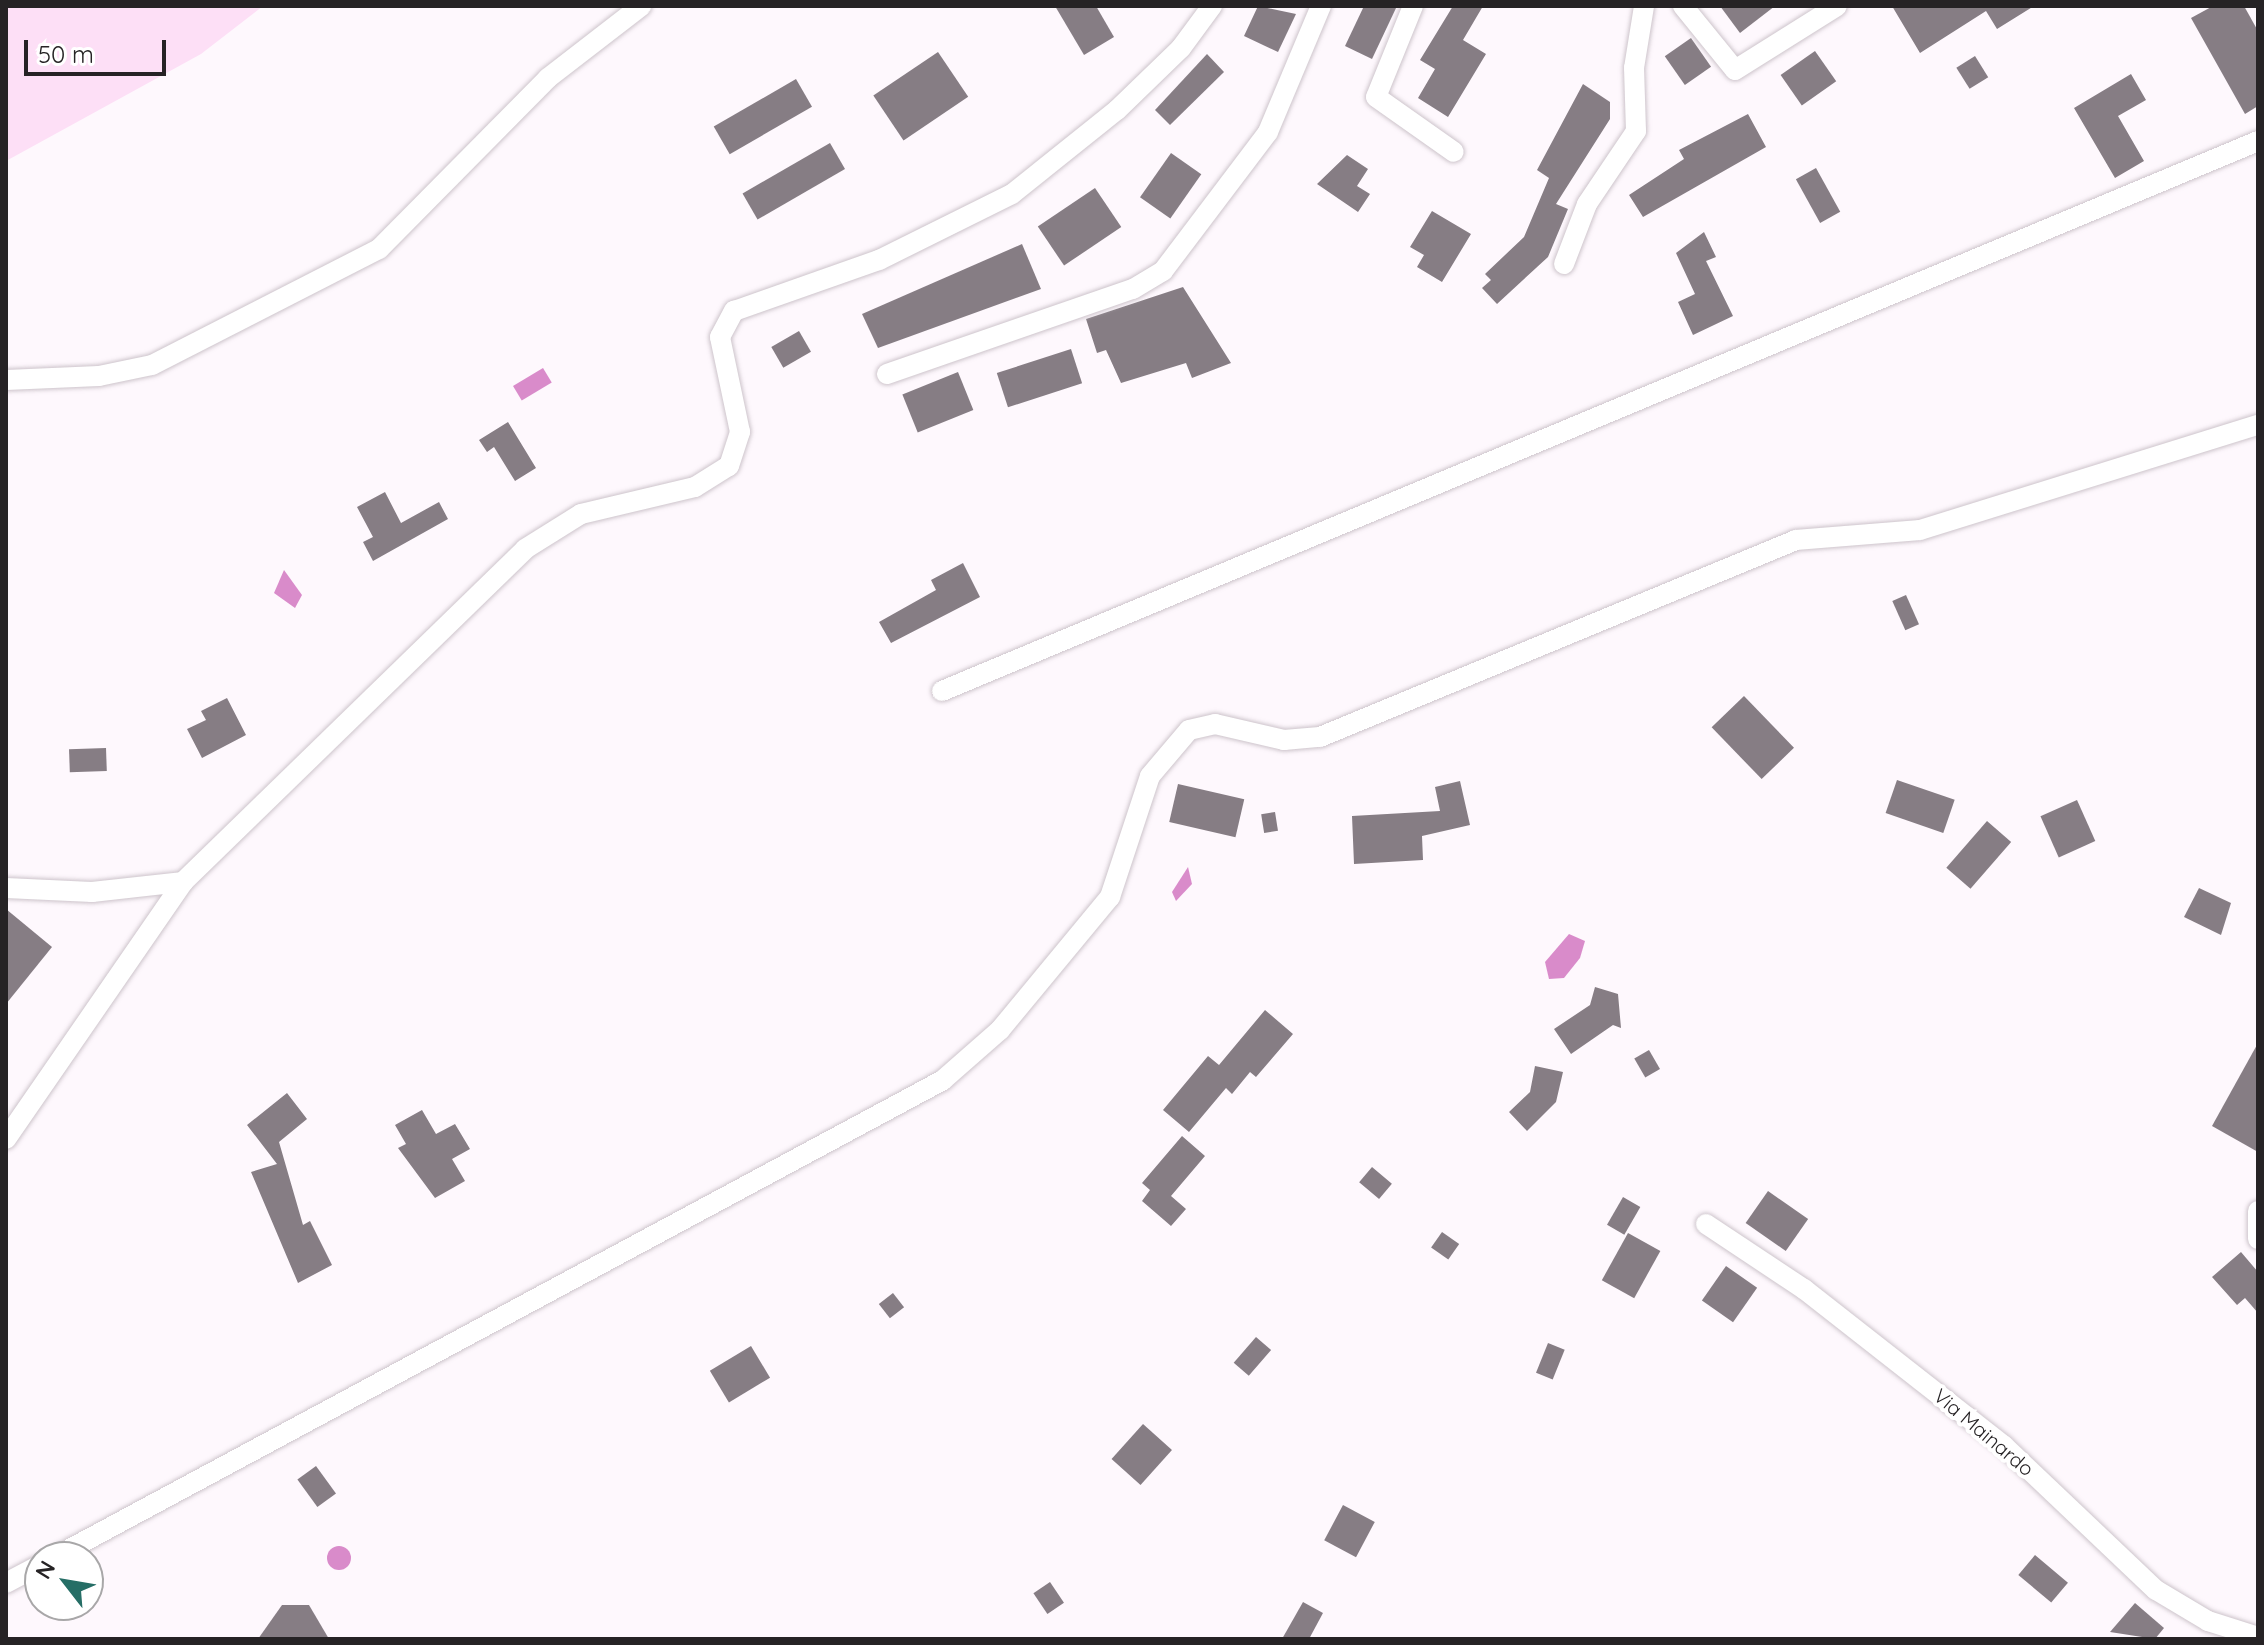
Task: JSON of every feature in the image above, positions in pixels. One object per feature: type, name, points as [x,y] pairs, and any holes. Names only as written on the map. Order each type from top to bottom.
[{"type":"street","points":[[6,380],[99,376],[152,365],[379,249],[548,78],[641,6]]},
{"type":"street","points":[[6,1139],[183,882],[533,542],[581,514],[695,487],[729,466],[740,432],[720,337],[734,311],[879,260],[1012,194],[1117,110],[1181,48],[1212,6]]},
{"type":"street","points":[[887,374],[1133,289],[1163,271],[1268,132],[1321,6]]},
{"type":"street","points":[[1413,6],[1376,97],[1454,152]]},
{"type":"street","points":[[1564,264],[1587,204],[1636,131],[1634,68],[1644,6]]},
{"type":"street","points":[[1683,6],[1735,70],[1837,6]]},
{"type":"street","points":[[942,691],[2258,141]]},
{"type":"street","points":[[85,1541],[943,1080],[1000,1030],[1105,904],[1125,866],[1150,776],[1189,730],[1215,724],[1288,740],[1320,737],[1796,540],[1920,530],[2258,425]]},
{"type":"street","points":[[6,888],[103,891],[183,882]]},
{"type":"street","points":[[2258,1211],[2258,1239]]},
{"type":"street","name":"Via Mainardo","points":[[1706,1224],[1804,1289],[2004,1446],[2156,1590],[2208,1621],[2258,1637]]},
{"type":"street","points":[[6,1583],[24,1573]]},
{"type":"shaded area","points":[[6,6],[263,6],[201,54],[6,161]]},
{"type":"shaded area","points":[[543,368],[552,383],[522,401],[513,386]]},
{"type":"shaded area","points":[[284,570],[302,595],[295,608],[274,593]]},
{"type":"shaded area","points":[[1188,867],[1192,884],[1176,901],[1172,892]]},
{"type":"shaded area","points":[[1569,934],[1585,941],[1580,958],[1564,978],[1549,979],[1545,962]]},
{"type":"shaded area","points":[[339,1546],[348,1549],[351,1558],[348,1567],[339,1570],[330,1567],[327,1558],[330,1549]]},
{"type":"building","points":[[1055,6],[1096,6],[1114,37],[1084,55]]},
{"type":"building","points":[[1258,6],[1296,14],[1278,52],[1244,36]]},
{"type":"building","points":[[1364,6],[1397,6],[1372,59],[1345,46]]},
{"type":"building","points":[[1453,6],[1483,6],[1463,40],[1486,54],[1448,117],[1418,98],[1435,69],[1420,60]]},
{"type":"building","points":[[1720,6],[1775,6],[1740,33]]},
{"type":"building","points":[[1892,6],[2034,6],[1997,29],[1986,11],[1920,53]]},
{"type":"building","points":[[2213,6],[2244,6],[2258,31],[2258,106],[2245,114],[2191,18]]},
{"type":"building","points":[[1691,38],[1711,67],[1685,85],[1665,56]]},
{"type":"building","points":[[1815,51],[1836,81],[1802,105],[1781,75]]},
{"type":"building","points":[[938,52],[968,97],[904,140],[873,96]]},
{"type":"building","points":[[1207,54],[1224,72],[1170,125],[1155,110]]},
{"type":"building","points":[[1975,56],[1988,77],[1970,89],[1956,68]]},
{"type":"building","points":[[2131,74],[2146,100],[2118,116],[2144,161],[2115,178],[2074,108]]},
{"type":"building","points":[[796,79],[812,107],[730,154],[714,126]]},
{"type":"building","points":[[1583,84],[1610,102],[1610,119],[1556,204],[1568,209],[1548,257],[1497,304],[1482,288],[1491,280],[1485,274],[1524,237],[1549,178],[1537,170]]},
{"type":"building","points":[[1748,114],[1766,147],[1643,217],[1629,195],[1684,159],[1679,150]]},
{"type":"building","points":[[830,143],[845,169],[758,219],[743,194]]},
{"type":"building","points":[[1171,153],[1201,174],[1170,218],[1140,197]]},
{"type":"building","points":[[1347,155],[1368,169],[1357,186],[1370,194],[1358,212],[1317,184]]},
{"type":"building","points":[[1816,168],[1840,212],[1820,223],[1796,179]]},
{"type":"building","points":[[1095,188],[1121,227],[1064,266],[1038,227]]},
{"type":"building","points":[[1432,211],[1471,234],[1442,282],[1417,267],[1424,255],[1410,247]]},
{"type":"building","points":[[1704,232],[1716,257],[1706,261],[1733,316],[1693,335],[1678,302],[1695,294],[1676,253]]},
{"type":"building","points":[[1022,244],[1041,289],[878,348],[862,314]]},
{"type":"building","points":[[1183,287],[1231,363],[1192,378],[1186,363],[1121,383],[1106,350],[1097,353],[1086,319]]},
{"type":"building","points":[[799,331],[811,352],[783,368],[771,347]]},
{"type":"building","points":[[1071,349],[1082,383],[1008,407],[997,373]]},
{"type":"building","points":[[958,372],[973,410],[918,432],[902,394]]},
{"type":"building","points":[[508,422],[536,468],[515,481],[494,447],[487,452],[479,440]]},
{"type":"building","points":[[385,492],[401,523],[439,502],[448,519],[373,561],[363,542],[373,537],[357,507]]},
{"type":"building","points":[[963,563],[980,597],[891,643],[879,622],[936,590],[931,580]]},
{"type":"building","points":[[1906,595],[1919,624],[1905,630],[1892,601]]},
{"type":"building","points":[[1744,696],[1794,748],[1762,779],[1712,727]]},
{"type":"building","points":[[227,698],[246,735],[202,758],[187,729],[206,720],[201,711]]},
{"type":"building","points":[[106,748],[107,771],[70,772],[69,749]]},
{"type":"building","points":[[1897,780],[1955,800],[1943,833],[1886,813]]},
{"type":"building","points":[[1460,781],[1470,825],[1422,836],[1423,860],[1354,864],[1352,816],[1440,811],[1435,787]]},
{"type":"building","points":[[1178,784],[1244,799],[1235,837],[1169,822]]},
{"type":"building","points":[[2077,800],[2095,841],[2059,857],[2040,816]]},
{"type":"building","points":[[1275,812],[1278,831],[1264,833],[1261,814]]},
{"type":"building","points":[[1987,821],[2011,842],[1970,889],[1946,868]]},
{"type":"building","points":[[2199,888],[2231,903],[2221,935],[2184,917]]},
{"type":"building","points":[[6,909],[52,947],[6,1004]]},
{"type":"building","points":[[1595,987],[1618,994],[1621,1028],[1613,1025],[1571,1054],[1554,1029],[1590,1005]]},
{"type":"building","points":[[1265,1010],[1293,1034],[1256,1077],[1250,1072],[1232,1094],[1226,1088],[1189,1132],[1163,1110],[1208,1056],[1219,1065]]},
{"type":"building","points":[[2258,1043],[2258,1152],[2212,1126]]},
{"type":"building","points":[[1649,1050],[1660,1069],[1645,1078],[1634,1058]]},
{"type":"building","points":[[1535,1066],[1563,1072],[1556,1102],[1527,1131],[1509,1112],[1530,1092]]},
{"type":"building","points":[[287,1093],[307,1119],[279,1142],[303,1225],[310,1221],[332,1265],[298,1283],[251,1172],[277,1164],[247,1125]]},
{"type":"building","points":[[422,1110],[436,1134],[455,1124],[470,1149],[452,1159],[465,1181],[435,1198],[398,1148],[406,1144],[395,1125]]},
{"type":"building","points":[[1182,1136],[1205,1156],[1171,1196],[1186,1209],[1171,1226],[1142,1201],[1150,1190],[1142,1183]]},
{"type":"building","points":[[1372,1167],[1392,1184],[1379,1199],[1359,1182]]},
{"type":"building","points":[[1768,1191],[1808,1219],[1786,1251],[1746,1223]]},
{"type":"building","points":[[1623,1197],[1640,1207],[1624,1235],[1607,1225]]},
{"type":"building","points":[[1442,1232],[1459,1244],[1448,1260],[1431,1248]]},
{"type":"building","points":[[1628,1233],[1660,1251],[1634,1298],[1602,1280]]},
{"type":"building","points":[[2241,1252],[2258,1272],[2258,1313],[2245,1298],[2237,1305],[2212,1277]]},
{"type":"building","points":[[1726,1266],[1757,1288],[1733,1322],[1702,1300]]},
{"type":"building","points":[[893,1293],[904,1307],[890,1318],[879,1304]]},
{"type":"building","points":[[1256,1337],[1271,1350],[1249,1376],[1234,1363]]},
{"type":"building","points":[[1548,1343],[1565,1350],[1553,1379],[1536,1373]]},
{"type":"building","points":[[751,1346],[770,1378],[729,1402],[710,1371]]},
{"type":"building","points":[[1143,1424],[1172,1450],[1141,1485],[1112,1459]]},
{"type":"building","points":[[316,1466],[336,1494],[317,1507],[297,1480]]},
{"type":"building","points":[[1343,1505],[1375,1522],[1356,1557],[1324,1540]]},
{"type":"building","points":[[2035,1555],[2068,1583],[2051,1603],[2018,1575]]},
{"type":"building","points":[[1050,1582],[1064,1603],[1047,1614],[1033,1593]]},
{"type":"building","points":[[1303,1602],[1323,1613],[1309,1639],[1282,1639]]},
{"type":"building","points":[[2135,1603],[2164,1628],[2155,1639],[2110,1632]]},
{"type":"building","points":[[282,1605],[309,1605],[329,1639],[258,1639]]}]
